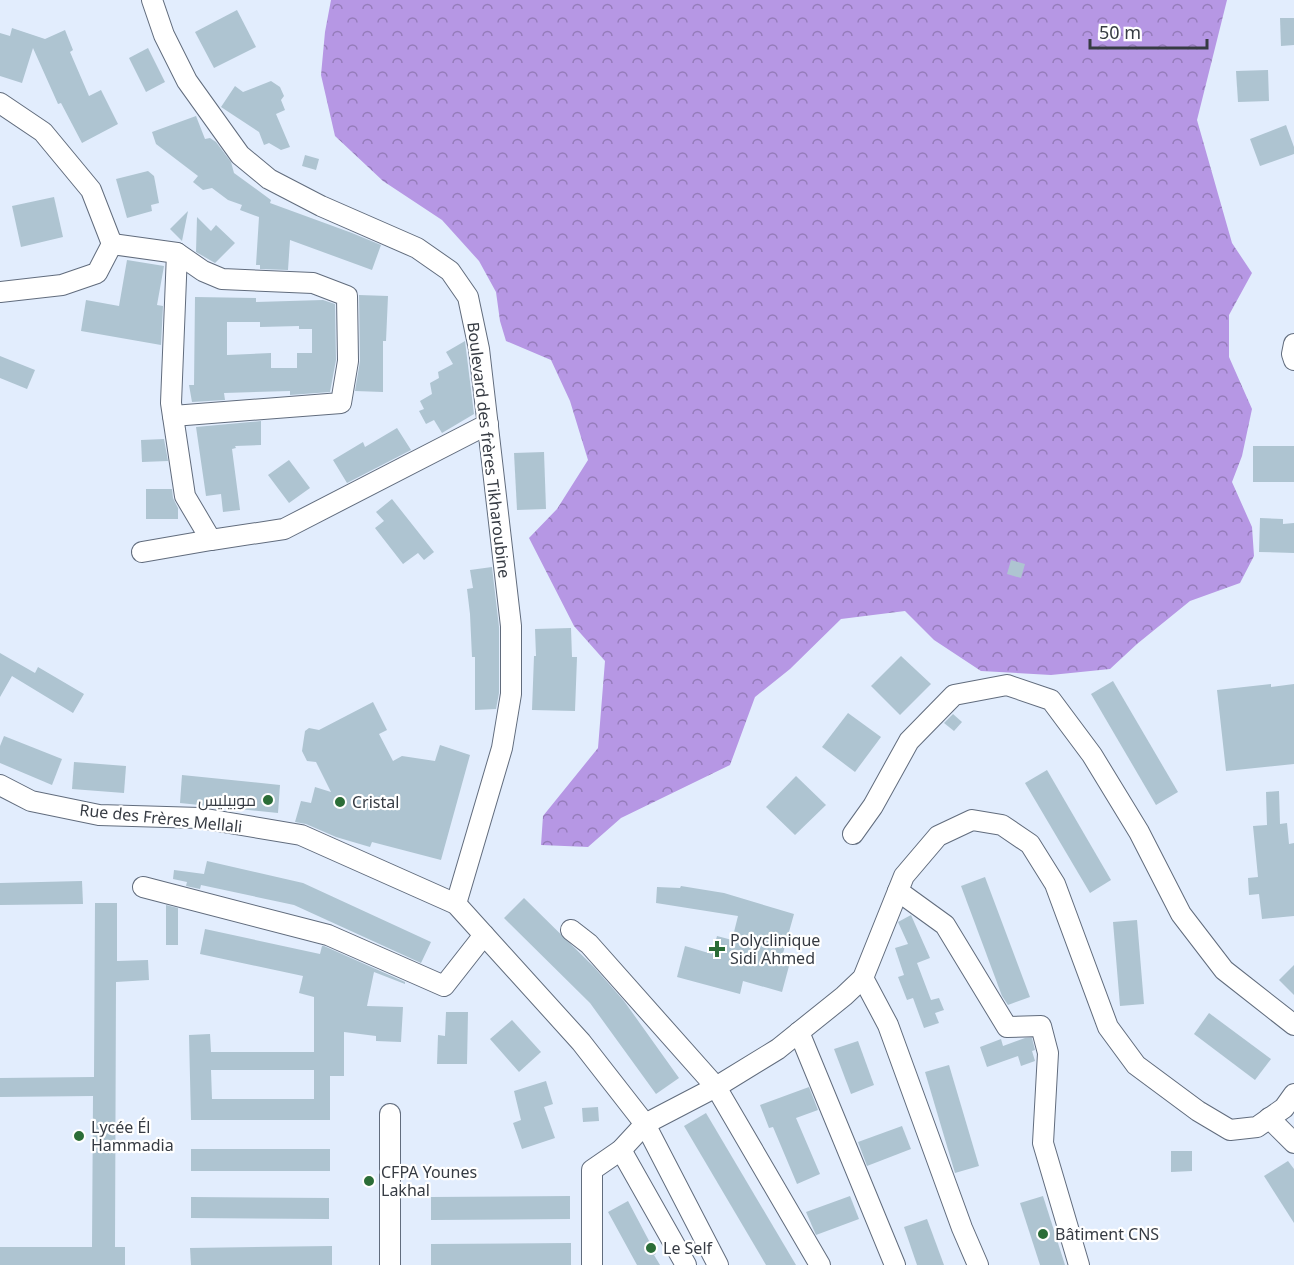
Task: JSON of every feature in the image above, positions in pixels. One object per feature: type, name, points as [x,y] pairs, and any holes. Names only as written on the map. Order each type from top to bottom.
[{"type":"street","name":"Boulevard des frères Tikharoubine","points":[[152,0],[164,35],[187,81],[240,155],[269,179],[321,206],[417,248],[450,271],[468,297],[479,349],[511,626],[511,694],[502,748],[456,904]]},
{"type":"street","points":[[0,103],[43,132],[91,190],[112,244],[98,273],[62,285],[0,292]]},
{"type":"street","points":[[112,244],[177,253],[203,271],[222,279],[313,283],[347,296],[348,361],[341,403],[173,416]]},
{"type":"street","points":[[177,253],[171,403],[185,496],[211,540]]},
{"type":"street","points":[[1294,344],[1292,354],[1294,360]]},
{"type":"street","points":[[142,552],[284,529],[488,424]]},
{"type":"street","points":[[853,834],[873,806],[909,741],[954,694],[1007,686],[1051,700],[1098,764],[1139,832],[1181,914],[1224,970],[1294,1025]]},
{"type":"street","name":"Rue des Frères Mellali","points":[[0,785],[31,801],[99,815],[200,819],[301,835],[456,904]]},
{"type":"street","points":[[592,1265],[592,1170],[621,1150],[645,1124],[716,1087],[778,1049],[844,996],[862,978],[904,876],[938,836],[972,820],[1002,825],[1030,844],[1054,885],[1108,1027],[1136,1065],[1198,1112],[1230,1130],[1257,1128],[1284,1108],[1294,1094]]},
{"type":"street","points":[[144,887],[328,935],[444,986],[484,935]]},
{"type":"street","points":[[898,891],[945,925],[1007,1027],[1041,1026],[1048,1053],[1043,1143],[1079,1265]]},
{"type":"street","points":[[456,904],[581,1042],[645,1124],[718,1265]]},
{"type":"street","points":[[571,930],[604,960],[716,1087],[820,1265]]},
{"type":"street","points":[[862,978],[888,1025],[954,1207],[978,1265]]},
{"type":"street","points":[[799,1032],[895,1265]]},
{"type":"street","points":[[390,1114],[390,1265]]},
{"type":"street","points":[[1269,1118],[1294,1143]]},
{"type":"street","points":[[621,1150],[686,1265]]},
{"type":"green space","points":[[331,0],[1227,0],[1197,120],[1232,243],[1252,273],[1229,315],[1229,357],[1252,409],[1242,456],[1232,482],[1252,527],[1254,556],[1240,583],[1190,601],[1110,669],[1051,675],[981,671],[934,640],[905,611],[841,619],[790,669],[755,697],[730,765],[621,818],[588,847],[541,845],[543,816],[598,748],[605,661],[574,626],[529,538],[557,509],[588,460],[570,401],[551,360],[506,341],[500,321],[496,292],[479,261],[442,220],[383,181],[335,136],[321,75]]},
{"type":"building","points":[[237,10],[256,47],[214,68],[195,32]]},
{"type":"building","points":[[1280,18],[1294,18],[1294,45],[1281,46]]},
{"type":"building","points":[[12,28],[45,39],[65,30],[73,50],[70,52],[89,96],[101,90],[118,124],[82,143],[61,103],[58,104],[33,48],[22,83],[0,76],[0,33],[10,36]]},
{"type":"building","points":[[148,48],[165,82],[146,92],[129,58]]},
{"type":"building","points":[[1268,70],[1269,101],[1238,102],[1236,71]]},
{"type":"building","points":[[271,81],[280,87],[284,96],[281,100],[285,110],[276,114],[290,147],[281,150],[269,143],[264,145],[259,132],[221,107],[235,86],[243,92]]},
{"type":"building","points":[[196,116],[205,139],[210,138],[216,142],[231,162],[234,173],[271,200],[270,203],[381,245],[372,270],[290,240],[288,270],[260,269],[260,265],[256,265],[259,217],[240,210],[242,205],[228,200],[212,188],[203,190],[193,182],[198,176],[156,144],[152,132]]},
{"type":"building","points":[[1286,125],[1294,147],[1294,154],[1260,166],[1250,139]]},
{"type":"building","points":[[305,155],[319,159],[316,170],[302,166]]},
{"type":"building","points":[[148,171],[154,176],[159,203],[151,205],[152,211],[127,218],[116,179]]},
{"type":"building","points":[[54,197],[63,237],[21,247],[12,206]]},
{"type":"building","points":[[188,211],[182,241],[170,229]]},
{"type":"building","points":[[197,217],[211,231],[216,225],[235,243],[215,263],[196,252]]},
{"type":"building","points":[[127,260],[164,266],[157,305],[163,306],[161,345],[81,331],[86,300],[119,306]]},
{"type":"building","points":[[359,295],[388,296],[386,341],[383,341],[383,392],[355,391],[360,361]]},
{"type":"building","points":[[195,297],[256,298],[256,302],[323,300],[335,304],[336,360],[330,392],[290,395],[290,391],[224,393],[225,400],[192,402],[189,385],[194,385]],"holes":[[[227,322],[260,322],[260,327],[299,326],[299,329],[312,329],[312,353],[297,353],[297,368],[271,368],[271,353],[227,355]]]},
{"type":"building","points":[[465,341],[474,414],[442,433],[434,420],[426,424],[419,411],[424,409],[420,401],[432,394],[430,383],[439,378],[438,372],[453,364],[446,352]]},
{"type":"building","points":[[0,356],[35,370],[27,389],[0,378]]},
{"type":"building","points":[[261,421],[261,445],[235,446],[236,448],[232,449],[240,510],[223,512],[221,494],[206,496],[196,427]]},
{"type":"building","points":[[397,428],[411,450],[347,483],[333,460],[363,442],[365,447]]},
{"type":"building","points":[[164,439],[168,461],[142,462],[141,440]]},
{"type":"building","points":[[1253,446],[1294,446],[1294,482],[1253,482]]},
{"type":"building","points":[[544,452],[546,509],[517,510],[514,453]]},
{"type":"building","points":[[289,460],[310,488],[289,503],[268,475]]},
{"type":"building","points":[[146,489],[172,489],[178,508],[178,519],[146,519]]},
{"type":"building","points":[[392,499],[434,552],[424,560],[418,553],[403,564],[375,528],[384,521],[376,512]]},
{"type":"building","points":[[1260,518],[1283,519],[1283,524],[1294,523],[1294,553],[1259,552]]},
{"type":"building","points":[[1011,560],[1025,564],[1021,578],[1007,574]]},
{"type":"building","points":[[492,567],[499,627],[499,693],[496,709],[475,710],[475,657],[472,657],[467,589],[473,588],[470,570]]},
{"type":"building","points":[[571,628],[572,657],[577,657],[575,711],[532,710],[534,656],[536,656],[535,629]]},
{"type":"building","points":[[0,653],[35,673],[38,667],[84,694],[73,713],[12,676],[0,697]]},
{"type":"building","points":[[901,656],[931,684],[900,715],[871,686]]},
{"type":"building","points":[[1113,681],[1178,792],[1156,805],[1091,694]]},
{"type":"building","points":[[1271,684],[1271,687],[1294,684],[1294,764],[1226,771],[1217,690]]},
{"type":"building","points":[[373,702],[387,730],[379,734],[393,761],[402,756],[435,761],[440,745],[470,755],[441,860],[372,842],[370,847],[295,822],[301,801],[311,803],[315,787],[331,792],[316,762],[307,761],[302,751],[305,731],[309,728],[319,730]]},
{"type":"building","points":[[848,713],[881,737],[855,772],[822,747]]},
{"type":"building","points":[[953,714],[962,722],[954,731],[944,723]]},
{"type":"building","points":[[4,736],[62,759],[52,785],[0,763],[0,746]]},
{"type":"building","points":[[74,762],[126,766],[124,793],[72,789]]},
{"type":"building","points":[[1047,770],[1111,880],[1090,893],[1025,783]]},
{"type":"building","points":[[182,775],[280,785],[278,813],[180,803]]},
{"type":"building","points":[[796,776],[826,805],[795,835],[766,807]]},
{"type":"building","points":[[1279,791],[1280,824],[1287,823],[1289,844],[1294,843],[1294,916],[1262,919],[1259,894],[1249,895],[1248,878],[1258,877],[1253,826],[1267,825],[1266,792]]},
{"type":"building","points":[[207,861],[303,883],[431,942],[421,963],[294,905],[201,885],[200,889],[186,886],[187,882],[173,879],[174,870],[204,874]]},
{"type":"building","points":[[985,877],[1030,997],[1008,1005],[1002,996],[961,886]]},
{"type":"building","points":[[82,881],[83,904],[0,905],[0,883]]},
{"type":"building","points":[[681,886],[724,893],[794,914],[780,964],[789,966],[782,992],[743,981],[740,994],[677,977],[685,946],[712,954],[717,936],[732,940],[738,916],[656,903],[657,887],[680,888]]},
{"type":"building","points":[[524,898],[594,967],[624,1001],[679,1078],[656,1094],[590,1003],[504,918]]},
{"type":"building","points":[[95,903],[117,903],[117,961],[148,960],[149,980],[116,982],[115,1247],[125,1247],[125,1265],[0,1265],[0,1247],[92,1247],[93,1096],[0,1097],[0,1078],[94,1077]]},
{"type":"building","points":[[166,905],[178,908],[178,945],[166,945]]},
{"type":"building","points":[[911,915],[930,958],[917,963],[931,1000],[939,998],[944,1010],[935,1013],[939,1023],[924,1028],[913,998],[907,1000],[898,977],[904,975],[895,948],[908,944],[898,922]]},
{"type":"building","points":[[1137,920],[1144,1004],[1120,1006],[1113,922]]},
{"type":"building","points":[[205,929],[320,954],[324,946],[405,982],[405,984],[374,972],[367,1006],[403,1007],[401,1042],[376,1041],[376,1036],[344,1032],[344,1076],[330,1076],[330,1120],[191,1120],[189,1035],[210,1034],[211,1052],[314,1052],[314,997],[299,993],[303,976],[200,954]],"holes":[[[211,1070],[314,1070],[314,1099],[212,1099]]]},
{"type":"building","points":[[1294,965],[1294,995],[1279,980]]},
{"type":"building","points":[[446,1012],[468,1012],[467,1064],[437,1064],[438,1035],[445,1036]]},
{"type":"building","points":[[1209,1013],[1271,1059],[1255,1080],[1194,1034]]},
{"type":"building","points":[[512,1020],[541,1052],[519,1072],[490,1039]]},
{"type":"building","points":[[1025,1038],[1032,1038],[1035,1061],[1021,1066],[1018,1056],[987,1067],[980,1047],[1001,1039],[1003,1046]]},
{"type":"building","points":[[858,1041],[874,1085],[851,1094],[834,1049]]},
{"type":"building","points":[[949,1065],[979,1166],[955,1173],[925,1072]]},
{"type":"building","points":[[546,1081],[553,1104],[544,1107],[555,1138],[522,1149],[513,1123],[521,1120],[514,1091]]},
{"type":"building","points":[[809,1087],[818,1110],[796,1118],[820,1174],[797,1184],[773,1127],[769,1128],[760,1105]]},
{"type":"building","points":[[598,1107],[599,1121],[583,1122],[582,1108]]},
{"type":"building","points":[[706,1113],[796,1265],[766,1265],[684,1126]]},
{"type":"building","points":[[902,1126],[911,1149],[867,1166],[858,1142]]},
{"type":"building","points":[[191,1149],[330,1149],[330,1171],[191,1171]]},
{"type":"building","points":[[1171,1151],[1192,1151],[1192,1171],[1171,1172]]},
{"type":"building","points":[[1288,1161],[1294,1169],[1294,1223],[1264,1176]]},
{"type":"building","points":[[570,1196],[570,1219],[431,1220],[431,1197]]},
{"type":"building","points":[[850,1196],[859,1219],[816,1235],[806,1212]]},
{"type":"building","name":"Bâtiment CNS","points":[[1043,1196],[1065,1265],[1040,1265],[1020,1203]]},
{"type":"building","points":[[191,1197],[329,1198],[329,1219],[191,1218]]},
{"type":"building","points":[[628,1201],[660,1265],[637,1265],[608,1212]]},
{"type":"building","points":[[927,1219],[944,1265],[917,1265],[904,1227]]},
{"type":"building","points":[[571,1243],[571,1265],[431,1265],[431,1244]]},
{"type":"building","points":[[332,1246],[332,1265],[191,1265],[190,1248]]},
{"type":"place","name":"موبيليس","points":[[268,800]]},
{"type":"place","name":"Cristal","points":[[340,802]]},
{"type":"place","name":"Polyclinique Sidi Ahmed","points":[[717,949]]},
{"type":"place","name":"Lycée Él Hammadia","points":[[79,1136]]},
{"type":"place","name":"CFPA Younes Lakhal","points":[[369,1181]]},
{"type":"place","name":"Bâtiment CNS","points":[[1043,1234]]},
{"type":"place","name":"Le Self","points":[[651,1248]]}]
